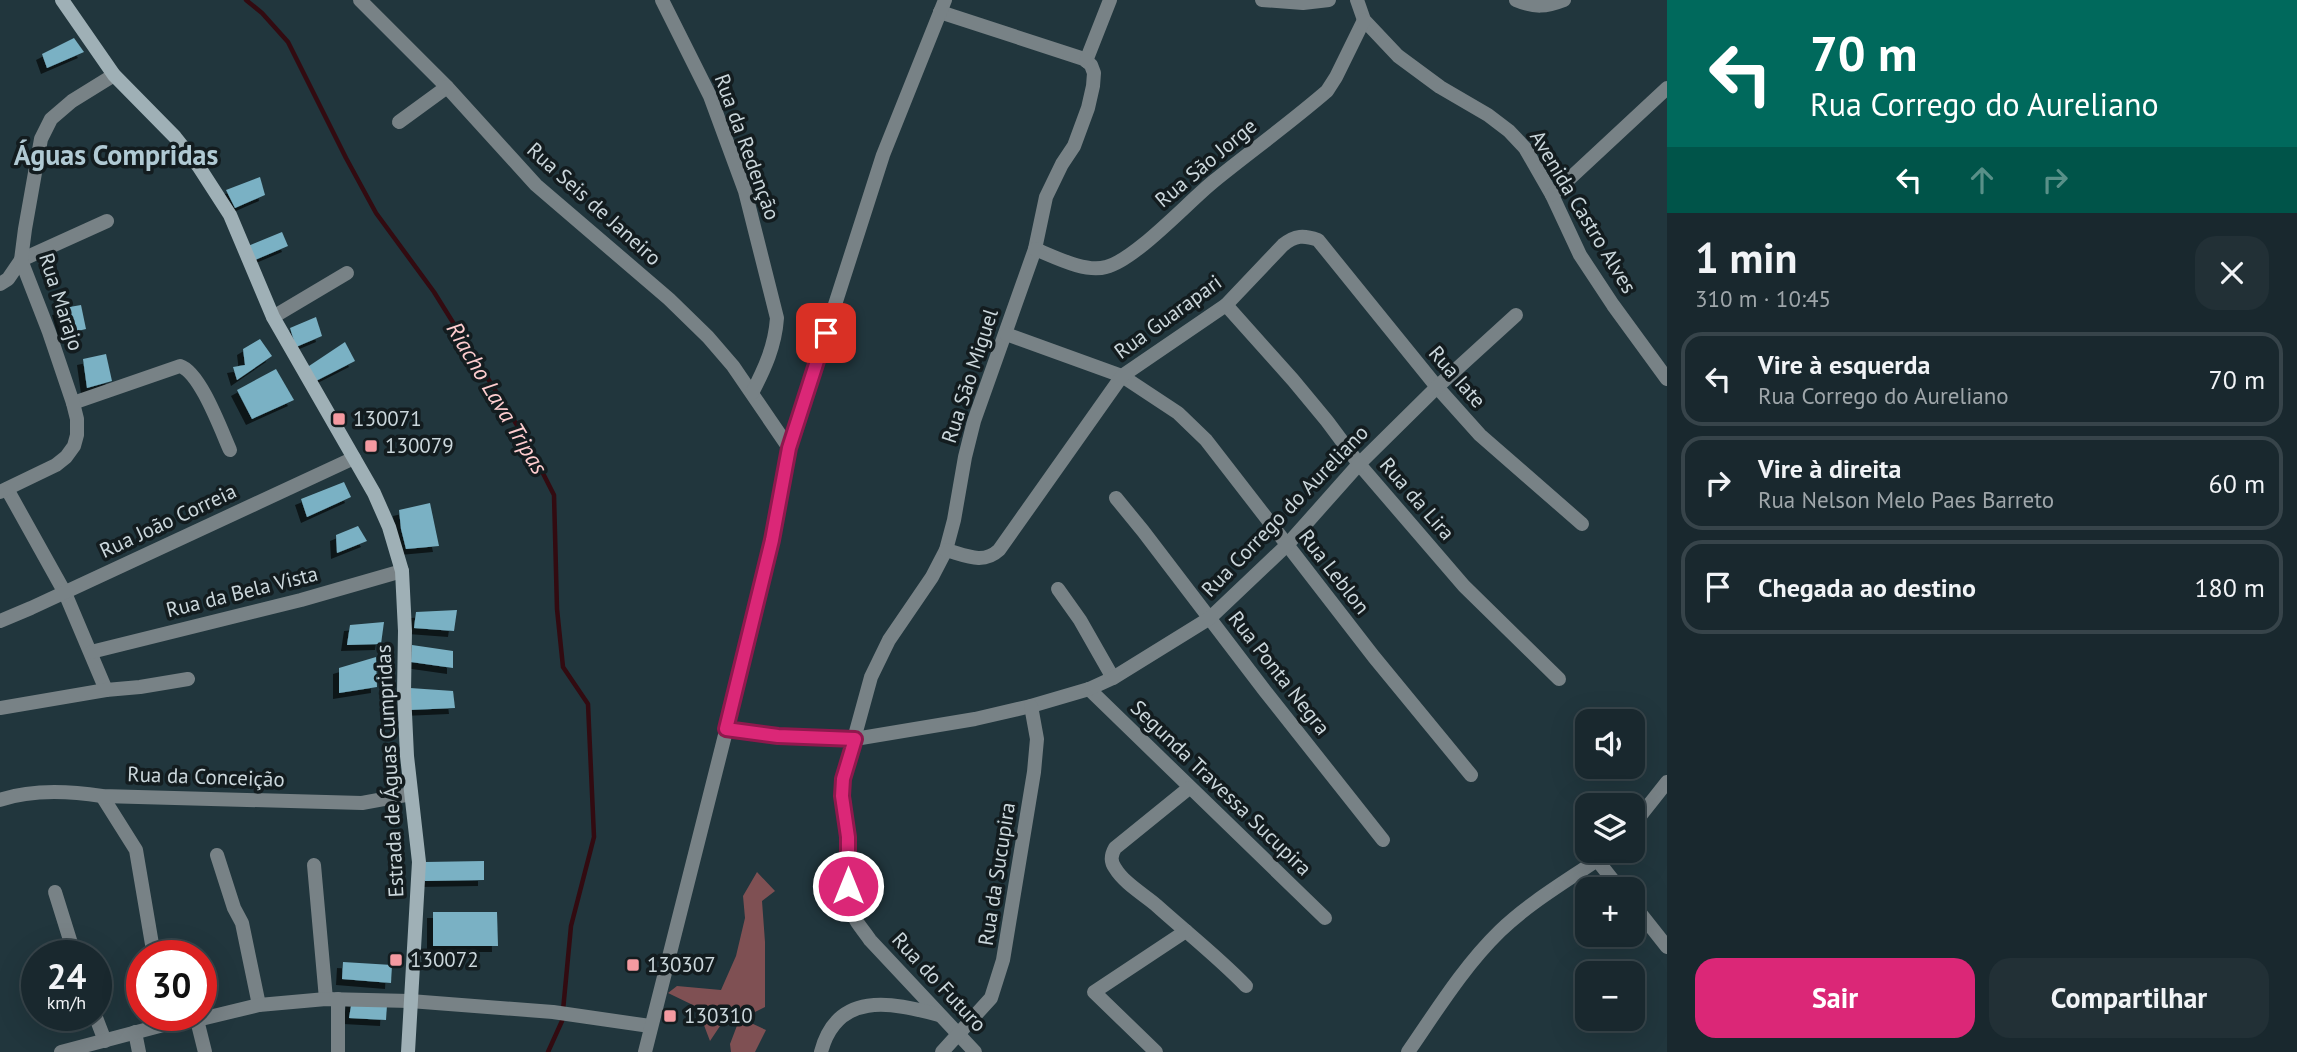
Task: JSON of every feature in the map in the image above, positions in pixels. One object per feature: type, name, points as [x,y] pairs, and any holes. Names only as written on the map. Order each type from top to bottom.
[{"type":"main road","name":"Estrada de Águas Cumpridas","points":[[62,0],[114,75],[175,137],[230,215],[273,317],[383,512],[402,571],[404,692],[419,862],[408,1052]]},
{"type":"street","name":"Rua Seis de Janeiro","points":[[360,0],[447,87],[536,185],[669,299],[708,337],[733,366],[789,448]]},
{"type":"street","name":"Rua da Redenção","points":[[662,0],[710,96],[745,191],[777,318],[769,359],[752,393]]},
{"type":"street","points":[[645,1052],[704,823],[772,540],[789,448],[883,155],[942,6],[1086,61],[1110,0]]},
{"type":"street","points":[[1262,0],[1303,3],[1329,0]]},
{"type":"street","name":"Avenida Castro Alves","points":[[1357,0],[1364,20],[1398,56],[1440,87],[1488,115],[1525,148],[1552,195],[1580,255],[1667,379]]},
{"type":"street","points":[[1517,0],[1530,6],[1542,7],[1564,0]]},
{"type":"street","name":"Rua São Jorge","points":[[1035,249],[1087,268],[1103,269],[1118,264],[1214,181],[1326,91],[1336,77],[1364,20]]},
{"type":"street","name":"Rua São Miguel","points":[[855,739],[871,677],[889,640],[932,577],[946,550],[974,421],[1035,249],[1046,197],[1074,146],[1087,107],[1094,73],[1086,61]]},
{"type":"street","name":"Rua Marajo","points":[[3,491],[56,465],[74,446],[78,419],[22,260],[25,229],[41,139],[51,118],[72,101],[114,75]]},
{"type":"street","points":[[399,122],[447,87]]},
{"type":"street","points":[[1552,195],[1667,88]]},
{"type":"street","points":[[0,284],[8,279],[22,260],[107,221]]},
{"type":"street","name":"Rua Guarapari","points":[[946,550],[986,559],[999,550],[1122,376],[1226,305],[1291,238],[1299,236],[1318,240]]},
{"type":"street","name":"Rua Iate","points":[[1318,240],[1437,387],[1480,435],[1582,524]]},
{"type":"street","points":[[273,317],[347,273]]},
{"type":"street","name":"Rua da Lira","points":[[1226,305],[1319,410],[1359,464],[1464,586],[1559,679]]},
{"type":"street","name":"Rua Corrego do Aureliano","points":[[726,729],[778,736],[855,739],[975,719],[1031,706],[1089,689],[1113,678],[1210,618],[1287,545],[1359,464],[1437,387],[1516,315]]},
{"type":"street","name":"Rua Leblon","points":[[1006,334],[1122,376],[1178,413],[1206,440],[1471,775]]},
{"type":"street","points":[[73,403],[180,366],[192,373],[199,384],[230,450]]},
{"type":"street","name":"Rua João Correia","points":[[0,621],[354,458]]},
{"type":"street","points":[[3,491],[65,593],[106,690]]},
{"type":"street","name":"Rua Ponta Negra","points":[[1116,498],[1383,840]]},
{"type":"street","name":"Rua da Bela Vista","points":[[92,652],[302,600],[402,571]]},
{"type":"street","points":[[1058,589],[1080,620],[1113,678]]},
{"type":"street","points":[[0,708],[188,679]]},
{"type":"street","name":"Segunda Travessa Sucupira","points":[[1089,689],[1325,918]]},
{"type":"street","name":"Rua da Sucupira","points":[[942,1052],[991,998],[1003,960],[1034,772],[1037,739],[1031,706]]},
{"type":"street","name":"Rua do Futuro","points":[[855,739],[843,779],[842,796],[848,837],[850,903],[856,920],[870,940],[975,1052]]},
{"type":"street","points":[[1645,810],[1667,782]]},
{"type":"street","points":[[1189,788],[1131,833],[1111,854],[1111,861],[1115,869],[1246,986]]},
{"type":"street","name":"Rua da Conceição","points":[[0,800],[47,792],[78,792],[102,796],[362,803],[411,794]]},
{"type":"street","points":[[102,796],[136,850],[151,940]]},
{"type":"street","points":[[217,855],[234,908],[242,923],[259,1005]]},
{"type":"street","points":[[1408,1052],[1463,974],[1502,930],[1526,909],[1591,863]]},
{"type":"street","points":[[314,865],[338,1052]]},
{"type":"street","points":[[55,892],[70,940]]},
{"type":"street","points":[[1645,919],[1667,947]]},
{"type":"street","points":[[1156,1052],[1094,992],[1186,931]]},
{"type":"street","points":[[217,1015],[259,1005],[332,999],[410,1001],[573,1013],[650,1026]]},
{"type":"street","points":[[821,1052],[835,1021],[847,1011],[866,1006],[902,1005],[940,1016]]},
{"type":"street","points":[[101,1031],[105,1041]]},
{"type":"street","points":[[200,1031],[205,1052]]},
{"type":"street","points":[[61,1052],[135,1032],[139,1052]]},
{"type":"shaded area","points":[[757,872],[775,891],[762,901],[765,1007],[755,1012],[751,1023],[766,1030],[755,1052],[731,1052],[730,1044],[738,1023],[726,1017],[710,1041],[697,1007],[668,993],[677,986],[721,990],[736,956],[745,918],[743,896]]},
{"type":"building","points":[[74,38],[84,52],[47,68],[42,54]]},
{"type":"building","points":[[260,177],[265,195],[235,208],[226,190]]},
{"type":"building","points":[[282,232],[288,246],[255,260],[248,246]]},
{"type":"building","points":[[81,305],[86,329],[65,334],[58,309]]},
{"type":"building","points":[[316,317],[322,336],[296,347],[290,328]]},
{"type":"building","points":[[260,339],[272,356],[237,380],[233,367],[245,365],[243,349]]},
{"type":"building","points":[[345,342],[355,361],[314,382],[306,368]]},
{"type":"building","points":[[106,354],[112,381],[87,388],[83,359]]},
{"type":"building","points":[[276,369],[294,400],[252,419],[237,390]]},
{"type":"building","points":[[344,482],[351,497],[307,517],[301,499]]},
{"type":"building","points":[[430,503],[439,546],[406,549],[399,510]]},
{"type":"building","points":[[358,526],[367,541],[337,553],[336,535]]},
{"type":"building","points":[[457,610],[454,631],[414,628],[416,612]]},
{"type":"building","points":[[384,622],[381,644],[347,645],[350,625]]},
{"type":"building","points":[[412,645],[453,651],[453,668],[411,662]]},
{"type":"building","points":[[376,657],[377,687],[339,693],[339,668]]},
{"type":"building","points":[[410,688],[453,691],[455,708],[409,710]]},
{"type":"building","points":[[484,861],[484,880],[425,881],[425,862]]},
{"type":"building","points":[[433,912],[497,912],[498,946],[433,946]]},
{"type":"building","points":[[343,962],[392,965],[391,983],[342,979]]},
{"type":"building","points":[[352,1000],[387,1005],[386,1020],[349,1018]]},
{"type":"waterway","name":"Riacho Lava Tripas","points":[[246,0],[262,13],[288,42],[376,213],[434,292],[525,438],[554,495],[557,609],[563,667],[588,704],[594,837],[571,926],[562,1021],[548,1052]]},
{"type":"place","name":"130071","points":[[339,419]]},
{"type":"place","name":"130079","points":[[371,446]]},
{"type":"place","name":"130072","points":[[396,960]]},
{"type":"place","name":"130307","points":[[633,965]]},
{"type":"place","name":"130310","points":[[670,1016]]},
{"type":"district","name":"Águas Compridas","points":[[116,155]]},
{"type":"route","points":[[826,333],[789,448],[772,540],[726,729],[778,736],[855,739],[843,779],[842,796],[847,818],[848,886]]}]
